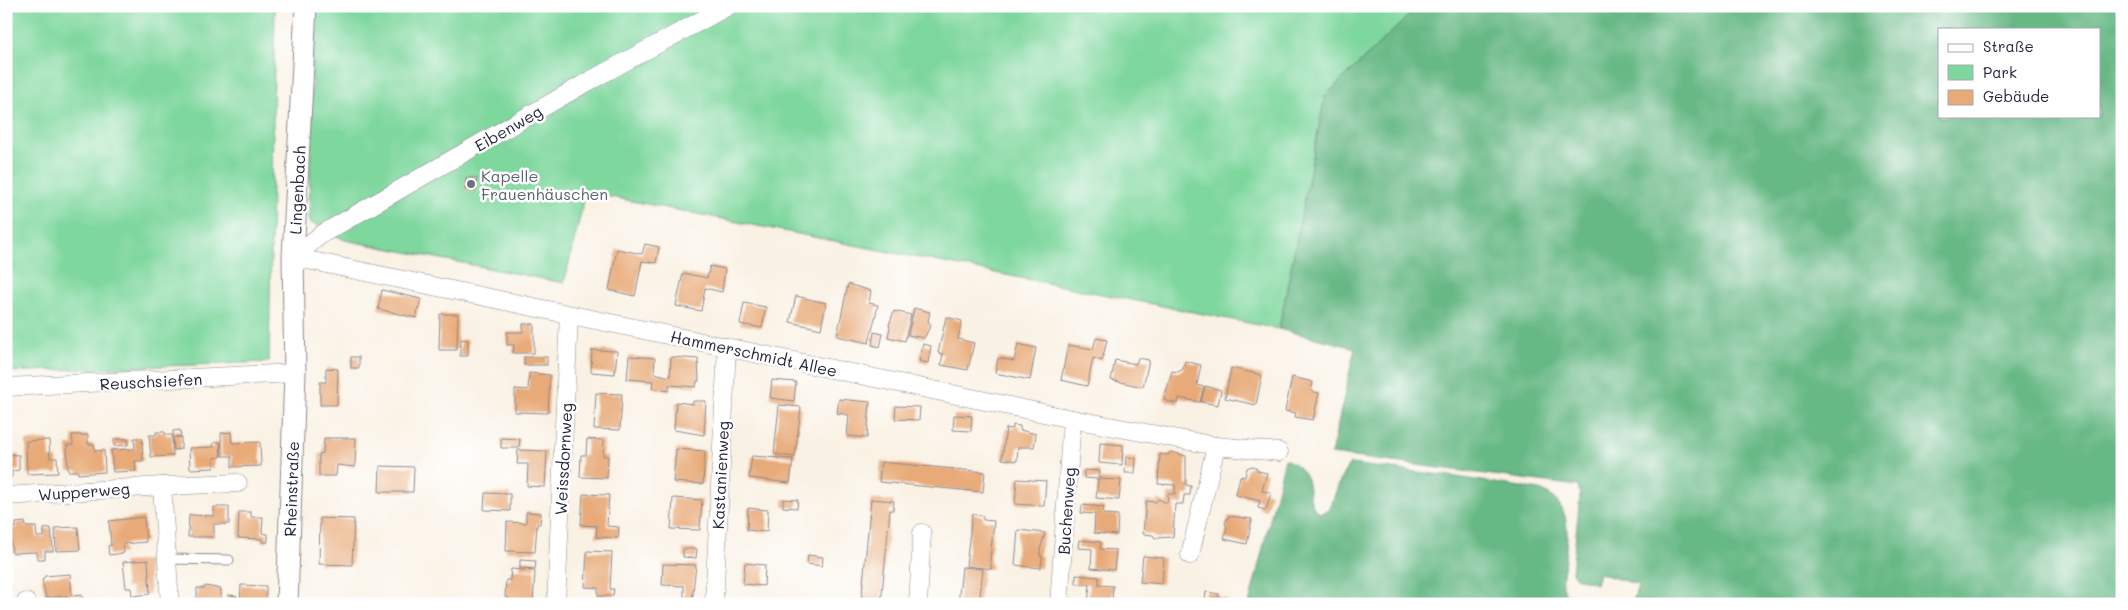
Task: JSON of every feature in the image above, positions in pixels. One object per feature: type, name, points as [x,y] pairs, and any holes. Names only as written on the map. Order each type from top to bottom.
[{"type":"street","name":"Lingenbach","points":[[295,373],[293,257],[306,6]]},
{"type":"street","name":"Eibenweg","points":[[293,257],[322,234],[582,85],[728,6]]},
{"type":"street","name":"Hammerschmidt Allee","points":[[293,257],[1072,419],[1216,446],[1278,452]]},
{"type":"street","name":"Weissdornweg","points":[[556,604],[569,315]]},
{"type":"street","name":"Kastanienweg","points":[[714,604],[727,347]]},
{"type":"street","name":"Reuschsiefen","points":[[6,386],[295,373]]},
{"type":"street","name":"Rheinstraße","points":[[288,604],[295,373]]},
{"type":"street","name":"Buchenweg","points":[[1059,604],[1072,419]]},
{"type":"street","points":[[1190,555],[1216,446]]},
{"type":"street","name":"Wupperweg","points":[[6,496],[238,483]]},
{"type":"street","points":[[162,486],[170,604]]},
{"type":"street","points":[[918,604],[922,533]]},
{"type":"lane","points":[[166,559],[229,560]]},
{"type":"green space","points":[[6,6],[275,6],[269,362],[6,372]]},
{"type":"green space","points":[[313,6],[716,6],[322,228],[309,222]]},
{"type":"green space","points":[[732,6],[798,6],[799,15],[847,6],[1419,6],[1325,96],[1279,329],[586,192],[564,283],[345,240],[333,234]]},
{"type":"green space","points":[[1419,6],[2122,6],[2122,604],[1632,604],[1638,585],[1599,573],[1596,584],[1575,577],[1572,572],[1580,496],[1578,486],[1331,454],[1355,348],[1279,329],[1325,96]]},
{"type":"green space","points":[[1285,459],[1297,466],[1306,477],[1311,502],[1320,513],[1329,510],[1341,479],[1350,464],[1450,476],[1540,490],[1551,496],[1564,513],[1567,533],[1562,580],[1565,593],[1573,604],[1249,604]]},
{"type":"building","name":"Kapelle Frauenhäuschen","points":[[466,177],[477,178],[476,191],[465,190]]},
{"type":"building","points":[[645,244],[659,247],[656,263],[642,261],[635,296],[609,290],[617,249],[642,254]]},
{"type":"building","points":[[710,266],[725,269],[722,292],[705,288],[701,311],[676,306],[683,273],[707,278]]},
{"type":"building","points":[[848,284],[871,291],[869,303],[878,305],[869,343],[837,336]]},
{"type":"building","points":[[382,290],[421,299],[416,318],[378,309]]},
{"type":"building","points":[[796,296],[826,303],[821,329],[790,322]]},
{"type":"building","points":[[744,303],[766,307],[762,328],[740,324]]},
{"type":"building","points":[[914,308],[930,312],[928,321],[931,325],[924,338],[908,335]]},
{"type":"building","points":[[894,311],[911,315],[905,341],[888,337],[889,325]]},
{"type":"building","points":[[440,314],[458,314],[457,350],[439,350]]},
{"type":"building","points":[[946,317],[962,321],[958,339],[974,343],[968,370],[941,365],[943,354],[938,353]]},
{"type":"building","points":[[523,324],[534,324],[534,353],[513,353],[514,345],[507,345],[507,332],[523,332]]},
{"type":"building","points":[[874,332],[883,334],[880,347],[872,345]]},
{"type":"building","points":[[1096,338],[1107,340],[1102,361],[1093,358],[1087,386],[1061,380],[1068,345],[1093,349]]},
{"type":"building","points":[[461,339],[468,340],[468,356],[460,356]]},
{"type":"building","points":[[923,344],[931,346],[928,363],[919,361]]},
{"type":"building","points":[[1018,344],[1036,348],[1030,380],[995,373],[998,358],[1014,361]]},
{"type":"building","points":[[592,350],[617,351],[615,374],[591,372]]},
{"type":"building","points":[[629,356],[655,358],[654,373],[670,377],[671,357],[698,359],[699,381],[697,381],[696,387],[669,385],[669,391],[652,388],[653,381],[627,379]]},
{"type":"building","points":[[351,357],[359,357],[359,368],[351,368]]},
{"type":"building","points":[[524,357],[547,357],[547,365],[524,365]]},
{"type":"building","points":[[1138,358],[1149,360],[1143,387],[1111,380],[1115,360],[1136,364]]},
{"type":"building","points":[[1185,361],[1201,365],[1197,385],[1204,387],[1200,402],[1179,398],[1178,404],[1164,400],[1172,371],[1178,372],[1183,369]]},
{"type":"building","points":[[326,368],[338,369],[337,405],[320,405],[320,382],[326,382]]},
{"type":"building","points":[[1231,368],[1262,375],[1256,405],[1225,398]]},
{"type":"building","points":[[529,373],[550,375],[548,413],[515,412],[515,389],[528,390]]},
{"type":"building","points":[[1292,377],[1313,382],[1311,391],[1319,393],[1313,420],[1295,417],[1296,413],[1285,411]]},
{"type":"building","points":[[772,380],[796,382],[794,401],[770,398]]},
{"type":"building","points":[[1205,386],[1221,390],[1218,405],[1201,402]]},
{"type":"building","points":[[596,393],[622,394],[620,430],[594,429]]},
{"type":"building","points":[[839,399],[870,402],[867,438],[847,436],[849,415],[837,413]]},
{"type":"building","points":[[693,401],[706,401],[704,435],[674,430],[676,402],[693,404]]},
{"type":"building","points":[[779,405],[801,407],[795,457],[774,454]]},
{"type":"building","points":[[896,406],[920,407],[919,420],[895,419]]},
{"type":"building","points":[[954,415],[972,416],[971,431],[953,430]]},
{"type":"building","points":[[1013,425],[1020,426],[1020,430],[1036,434],[1034,447],[1018,447],[1017,461],[1002,459],[1006,428],[1013,429]]},
{"type":"building","points":[[180,430],[181,449],[174,450],[173,431]]},
{"type":"building","points":[[156,432],[165,432],[166,435],[172,435],[173,456],[151,457],[149,435],[156,435]]},
{"type":"building","points":[[231,432],[232,443],[260,442],[261,466],[232,467],[232,456],[222,456],[221,433]]},
{"type":"building","points":[[72,435],[88,435],[88,444],[94,444],[95,451],[104,450],[105,472],[78,474],[78,471],[68,471],[67,445],[73,445]]},
{"type":"building","points":[[134,438],[142,438],[143,461],[135,461],[136,471],[113,472],[111,450],[135,449]]},
{"type":"building","points":[[324,438],[356,438],[355,467],[337,465],[336,476],[319,476],[319,454],[323,453]]},
{"type":"building","points":[[501,438],[520,439],[519,448],[501,448]]},
{"type":"building","points":[[114,439],[128,439],[128,445],[114,446]]},
{"type":"building","points":[[587,439],[604,440],[603,456],[608,456],[607,478],[580,477],[581,455],[586,455]]},
{"type":"building","points":[[49,440],[50,458],[57,458],[58,473],[27,474],[26,441]]},
{"type":"building","points":[[220,442],[221,457],[214,458],[214,468],[190,469],[189,448],[214,447],[213,443]]},
{"type":"building","points":[[1100,443],[1123,445],[1122,465],[1099,463]]},
{"type":"building","points":[[676,449],[705,451],[703,484],[673,482]]},
{"type":"building","points":[[518,450],[547,451],[545,487],[527,486],[528,464],[517,464]]},
{"type":"building","points":[[1171,452],[1186,456],[1186,485],[1191,486],[1190,495],[1184,495],[1183,504],[1175,504],[1173,537],[1155,538],[1153,535],[1143,534],[1146,501],[1156,502],[1158,499],[1167,503],[1168,494],[1175,494],[1175,485],[1158,484],[1160,454],[1168,455]]},
{"type":"building","points":[[6,454],[19,455],[19,470],[12,471],[12,477],[6,477]]},
{"type":"building","points":[[752,456],[793,459],[790,483],[749,478]]},
{"type":"building","points":[[1126,457],[1136,458],[1135,473],[1125,473]]},
{"type":"building","points":[[881,462],[985,472],[983,492],[879,482]]},
{"type":"building","points":[[380,466],[414,467],[413,492],[379,492]]},
{"type":"building","points":[[1255,467],[1258,471],[1267,473],[1262,491],[1271,493],[1266,510],[1258,508],[1260,501],[1236,495],[1240,476],[1245,477],[1247,468]]},
{"type":"building","points":[[1084,470],[1100,471],[1099,479],[1121,480],[1119,500],[1096,498],[1098,479],[1084,478]]},
{"type":"building","points":[[1017,479],[1046,481],[1044,506],[1015,504]]},
{"type":"building","points":[[485,493],[510,494],[510,511],[484,510]]},
{"type":"building","points":[[583,494],[609,495],[607,526],[619,527],[618,538],[596,537],[597,526],[581,525]]},
{"type":"building","points":[[673,498],[702,500],[700,530],[671,529]]},
{"type":"building","points":[[783,499],[798,500],[797,508],[783,507]]},
{"type":"building","points":[[871,499],[894,501],[893,510],[890,510],[881,604],[861,604]]},
{"type":"building","points":[[1082,505],[1104,507],[1103,514],[1118,515],[1117,535],[1094,533],[1095,514],[1081,513]]},
{"type":"building","points":[[214,507],[229,507],[229,524],[214,524],[214,537],[188,537],[189,515],[214,516]]},
{"type":"building","points":[[748,508],[768,510],[767,532],[747,530]]},
{"type":"building","points":[[239,512],[251,512],[251,517],[263,517],[262,533],[268,534],[268,542],[262,542],[262,539],[238,538]]},
{"type":"building","points":[[526,512],[541,513],[540,524],[537,524],[535,552],[506,551],[507,522],[526,523]]},
{"type":"building","points":[[972,514],[983,516],[983,520],[994,521],[990,560],[992,569],[966,566]]},
{"type":"building","points":[[1229,516],[1252,519],[1247,544],[1224,539],[1227,527],[1225,523]]},
{"type":"building","points":[[144,517],[146,542],[123,544],[124,553],[109,555],[108,546],[111,545],[109,521]]},
{"type":"building","points":[[320,518],[354,519],[352,565],[319,564]]},
{"type":"building","points":[[25,522],[26,527],[36,527],[37,537],[44,537],[44,529],[51,528],[53,551],[45,551],[45,559],[37,559],[37,552],[12,553],[10,528],[16,528],[16,523]]},
{"type":"building","points":[[78,527],[80,550],[56,551],[55,528]]},
{"type":"building","points":[[1018,530],[1045,533],[1040,550],[1040,556],[1042,556],[1041,568],[1015,565]]},
{"type":"building","points":[[1079,540],[1101,542],[1100,549],[1116,550],[1114,570],[1091,568],[1092,549],[1078,548]]},
{"type":"building","points":[[683,549],[697,549],[696,558],[683,557]]},
{"type":"building","points":[[587,551],[612,552],[610,589],[614,589],[613,596],[598,596],[598,588],[585,587]]},
{"type":"building","points":[[808,555],[823,557],[822,566],[807,564]]},
{"type":"building","points":[[1143,556],[1164,558],[1162,584],[1140,582]]},
{"type":"building","points":[[148,560],[150,594],[132,596],[131,588],[126,588],[123,562]]},
{"type":"building","points":[[520,560],[536,561],[535,569],[520,568]]},
{"type":"building","points":[[745,563],[765,565],[764,586],[743,584]]},
{"type":"building","points":[[663,564],[696,565],[692,601],[684,600],[684,586],[662,585]]},
{"type":"building","points":[[962,567],[983,569],[979,604],[958,604]]},
{"type":"building","points":[[511,569],[535,571],[533,604],[508,604],[509,598],[505,597],[506,580],[510,580]]},
{"type":"building","points":[[70,574],[72,596],[82,595],[83,602],[68,604],[67,596],[46,598],[42,580],[45,576]]},
{"type":"building","points":[[1076,575],[1099,577],[1099,585],[1113,586],[1112,604],[1088,603],[1090,584],[1076,584]]},
{"type":"building","points":[[241,585],[266,586],[266,604],[240,604]]},
{"type":"building","points":[[205,586],[221,589],[221,604],[197,604],[197,588],[205,588]]},
{"type":"building","points":[[1206,592],[1219,594],[1218,597],[1227,599],[1226,604],[1197,604],[1198,600],[1205,601]]},
{"type":"building","points":[[228,595],[237,596],[236,604],[228,604]]},
{"type":"place","name":"Kapelle Frauenhäuschen","points":[[471,184]]}]
